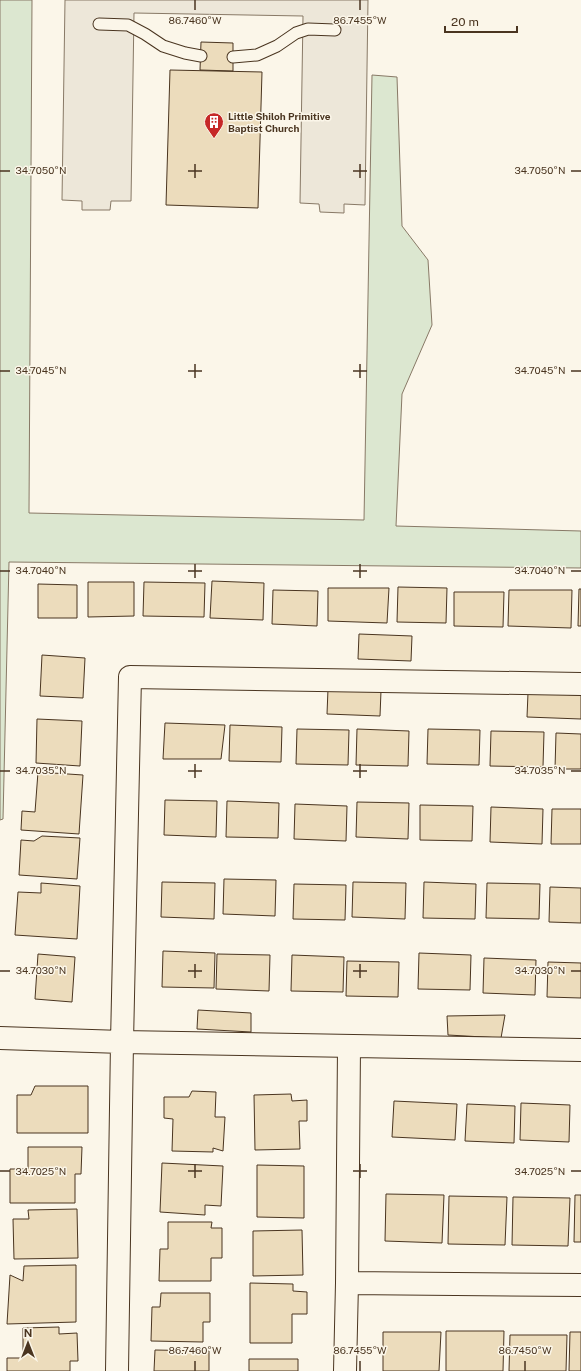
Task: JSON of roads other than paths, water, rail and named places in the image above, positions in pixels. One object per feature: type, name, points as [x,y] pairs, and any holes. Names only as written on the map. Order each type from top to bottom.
[{"type":"street","points":[[117,1371],[130,677],[581,684]]},
{"type":"street","points":[[0,1038],[349,1047],[581,1050]]},
{"type":"street","points":[[345,1371],[349,1047]]},
{"type":"street","points":[[347,1283],[581,1285]]},
{"type":"lane","points":[[98,24],[128,25],[163,46],[201,56]]},
{"type":"lane","points":[[233,57],[257,55],[277,46],[296,33],[308,29],[336,30]]},
{"type":"place","name":"Little Shiloh Primitive Baptist Church","points":[[214,139]]}]
